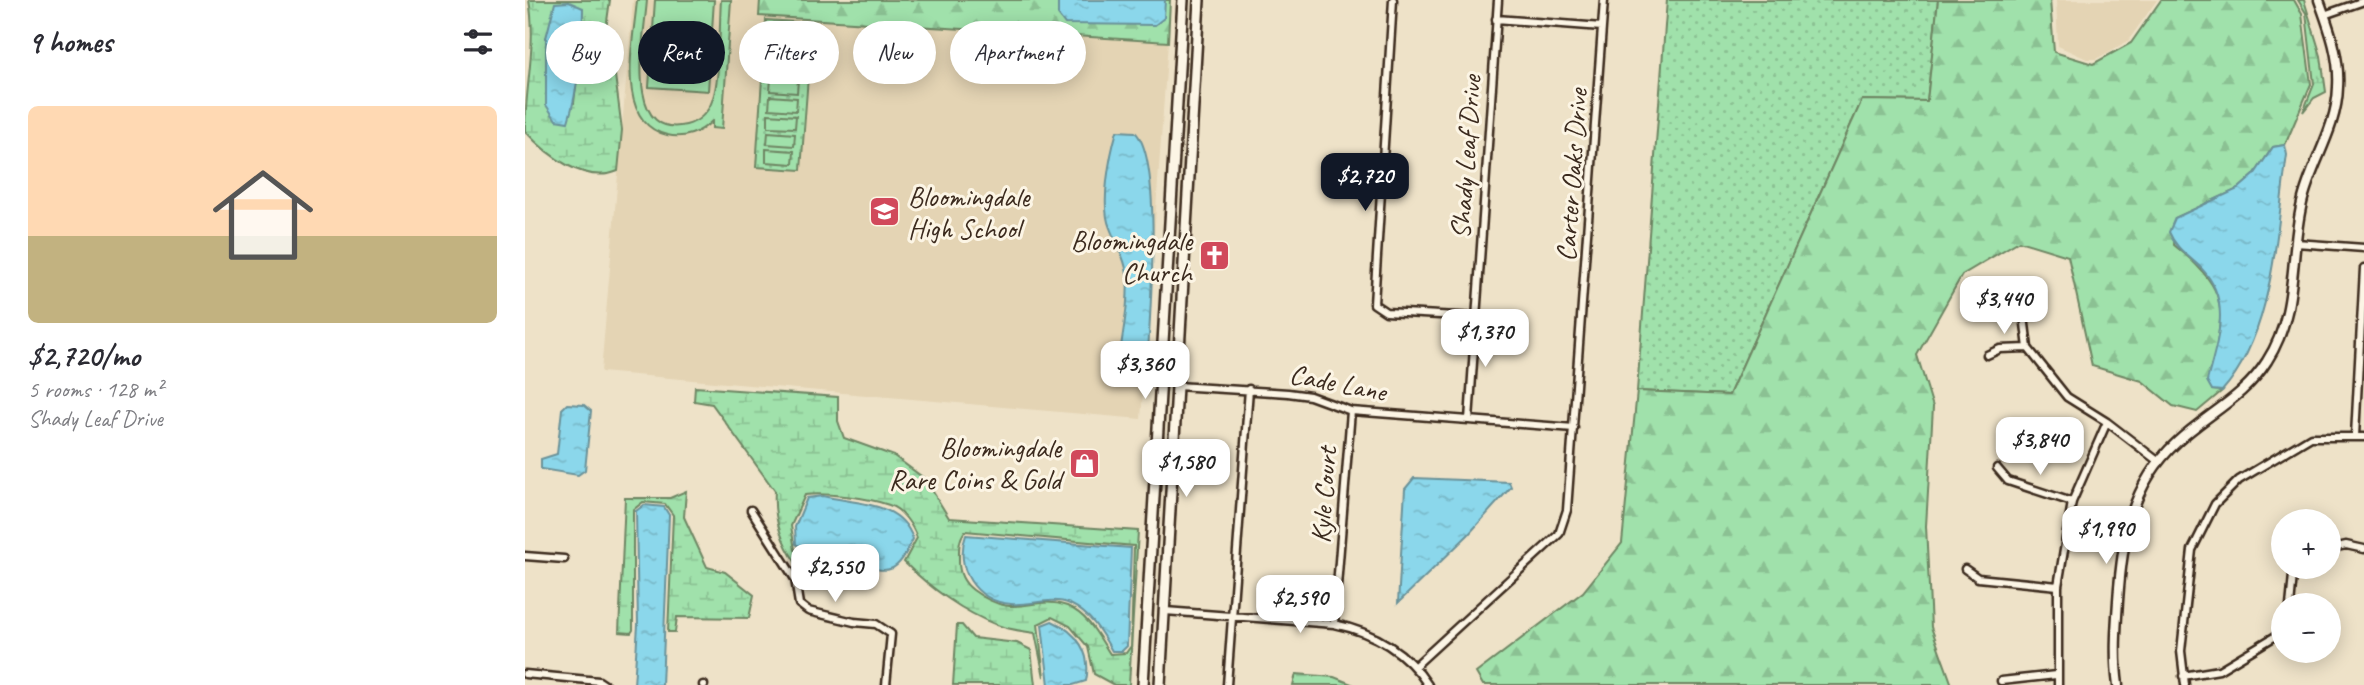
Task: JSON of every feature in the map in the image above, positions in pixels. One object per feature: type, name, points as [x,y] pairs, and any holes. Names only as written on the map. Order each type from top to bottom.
[{"type":"main road","points":[[1143,685],[1183,0]]},
{"type":"main road","points":[[1160,685],[1199,0]]},
{"type":"main road","points":[[1175,119],[1191,120]]},
{"type":"main road","points":[[1161,385],[1177,386]]},
{"type":"main road","points":[[1153,526],[1169,534]]},
{"type":"street","points":[[1393,0],[1374,304],[1386,312],[1475,317]]},
{"type":"street","name":"Shady Leaf Drive","points":[[1469,420],[1498,0]]},
{"type":"street","name":"Carter Oaks Drive","points":[[1415,666],[1559,534],[1567,510],[1604,0]]},
{"type":"street","points":[[2118,685],[2115,640],[2123,540],[2133,507],[2159,462],[2183,437],[2241,395],[2267,361],[2287,317],[2302,202],[2330,130],[2337,99],[2336,56],[2319,0]]},
{"type":"street","points":[[2325,15],[2364,1]]},
{"type":"street","points":[[1496,19],[1602,27]]},
{"type":"street","points":[[2296,243],[2364,248]]},
{"type":"street","points":[[2354,436],[2364,268]]},
{"type":"street","points":[[2032,305],[2024,316],[2028,348],[2067,397],[2107,422],[2159,462]]},
{"type":"street","points":[[1987,355],[2000,349],[2028,348]]},
{"type":"street","name":"Cade Lane","points":[[1177,386],[1249,389],[1310,396],[1351,411],[1574,428]]},
{"type":"street","points":[[1227,685],[1249,389]]},
{"type":"street","name":"Kyle Court","points":[[1334,624],[1351,411]]},
{"type":"street","points":[[2058,685],[2058,586],[2072,502],[2107,422]]},
{"type":"street","points":[[2185,685],[2181,651],[2192,551],[2215,503],[2239,480],[2311,437],[2364,436]]},
{"type":"street","points":[[1997,468],[2008,481],[2072,502]]},
{"type":"street","points":[[751,510],[795,579],[799,604],[808,611],[854,622],[876,624],[891,634],[886,685]]},
{"type":"street","points":[[2341,546],[2364,549]]},
{"type":"street","points":[[525,556],[564,559]]},
{"type":"street","points":[[1965,569],[1978,578],[2058,586]]},
{"type":"street","points":[[1165,611],[1334,624],[1377,637],[1415,666],[1428,685]]},
{"type":"street","points":[[2183,676],[2218,670],[2271,639]]},
{"type":"street","points":[[525,674],[599,681],[605,685]]},
{"type":"street","points":[[2001,681],[2056,676]]},
{"type":"shaded area","name":"Bloomingdale High School","points":[[633,0],[760,0],[759,16],[838,21],[739,21],[739,84],[839,84],[839,21],[853,22],[853,84],[936,84],[936,27],[950,28],[950,84],[1086,84],[1086,37],[1168,42],[1141,419],[601,372]]},
{"type":"shaded area","points":[[2056,0],[2157,0],[2128,41],[2096,59],[2087,59],[2058,46]]},
{"type":"green space","points":[[529,0],[610,0],[607,21],[546,21],[546,105],[574,103],[576,84],[616,84],[622,130],[618,171],[593,174],[580,171],[555,158],[525,131],[532,33]]},
{"type":"green space","points":[[637,0],[647,0],[645,21],[638,21],[638,84],[643,84],[645,101],[653,116],[666,125],[695,122],[708,109],[716,84],[725,84],[725,21],[720,21],[721,0],[731,0],[722,129],[712,128],[712,121],[702,129],[680,136],[667,135],[650,127],[639,114],[633,97],[631,57]]},
{"type":"green space","points":[[655,0],[714,0],[713,21],[654,21]]},
{"type":"green space","points":[[760,0],[1170,0],[1168,42],[1086,37],[1086,21],[950,21],[950,28],[936,27],[936,21],[853,22],[759,16]]},
{"type":"green space","points":[[1667,0],[1938,0],[1927,101],[1862,100],[1729,395],[1637,391]]},
{"type":"green space","points":[[1938,0],[2050,0],[2054,52],[2093,64],[2131,43],[2161,0],[2294,0],[2302,14],[2311,84],[2285,145],[2273,147],[2254,175],[2238,189],[2175,218],[2174,245],[2196,264],[2217,296],[2220,310],[2212,390],[2222,391],[2197,412],[2173,406],[2142,381],[2092,366],[2068,256],[2019,241],[1962,275],[1917,355],[1933,407],[1926,526],[1931,627],[1952,685],[1483,685],[1476,673],[1583,592],[1622,543],[1637,391],[1729,395],[1862,100],[1927,101]]},
{"type":"green space","points":[[2298,0],[2304,0],[2321,56],[2326,92],[2314,98],[2303,112],[2314,84],[2306,13]]},
{"type":"green space","points":[[649,84],[708,84],[708,91],[649,87]]},
{"type":"green space","points":[[762,84],[807,84],[801,170],[756,167]]},
{"type":"green space","points":[[771,84],[798,84],[797,93],[770,91]]},
{"type":"green space","points":[[770,96],[797,98],[796,111],[769,109]]},
{"type":"green space","points":[[768,114],[796,116],[795,128],[768,127]]},
{"type":"green space","points":[[768,132],[795,134],[794,146],[767,144]]},
{"type":"green space","points":[[766,149],[794,151],[793,164],[766,162]]},
{"type":"green space","points":[[695,387],[838,397],[838,421],[844,438],[894,456],[925,479],[949,518],[1138,531],[1129,685],[1114,685],[1094,674],[1088,647],[1070,626],[1052,617],[1038,624],[1044,677],[1035,633],[1002,627],[984,620],[935,589],[904,562],[917,538],[906,518],[889,505],[847,496],[805,495],[791,526],[795,550],[831,564],[848,566],[796,563],[779,529],[775,491],[712,404],[694,401]],"holes":[[[965,531],[1134,546],[1131,646],[1126,653],[1110,654],[1087,620],[1067,606],[1055,603],[1013,606],[988,600],[967,584],[959,566],[959,546]]]},
{"type":"green space","points":[[686,491],[684,517],[707,567],[725,572],[754,595],[749,618],[677,617],[675,632],[668,632],[673,515],[665,504],[643,502],[633,510],[633,630],[631,633],[619,632],[625,498],[670,498]]},
{"type":"green space","points":[[957,625],[962,625],[973,638],[1017,643],[1031,650],[1035,685],[953,685]]},
{"type":"green space","points":[[1296,674],[1334,677],[1354,685],[1293,685]]},
{"type":"water","points":[[1058,0],[1165,0],[1164,18],[1155,25],[1086,24],[1086,21],[1063,21],[1058,15]]},
{"type":"water","points":[[569,2],[583,8],[583,21],[550,21],[555,3]]},
{"type":"water","points":[[546,84],[577,84],[568,122],[556,120],[546,105]]},
{"type":"water","points":[[1117,131],[1135,132],[1144,148],[1149,174],[1152,282],[1147,370],[1141,374],[1125,368],[1119,362],[1128,285],[1126,268],[1110,228],[1106,207],[1109,166]]},
{"type":"water","points":[[2285,145],[2287,155],[2276,247],[2263,310],[2240,367],[2222,391],[2212,390],[2207,381],[2220,322],[2217,294],[2201,268],[2179,248],[2169,232],[2175,218],[2238,189],[2254,175],[2273,147]]},
{"type":"water","points":[[567,404],[584,405],[591,411],[585,470],[578,475],[541,469],[541,459],[557,454],[562,409]]},
{"type":"water","points":[[1414,478],[1509,482],[1511,487],[1468,535],[1398,603],[1405,489]]},
{"type":"water","points":[[823,496],[876,506],[899,517],[913,539],[901,561],[890,569],[883,570],[858,566],[796,544],[795,527],[807,498]]},
{"type":"water","points":[[644,505],[664,507],[669,515],[662,685],[634,685],[638,625],[636,511]]},
{"type":"water","points":[[966,535],[1131,548],[1127,646],[1122,651],[1112,651],[1090,618],[1070,604],[1048,601],[1011,604],[987,597],[978,590],[965,570],[963,547]]},
{"type":"water","points":[[1052,621],[1069,631],[1081,645],[1087,661],[1086,681],[1073,685],[1049,685],[1042,625]]},
{"type":"place","name":"Bloomingdale High School","points":[[885,212]]},
{"type":"place","name":"Bloomingdale Church","points":[[1215,256]]},
{"type":"place","name":"Bloomingdale Rare Coins & Gold","points":[[1084,463]]}]
